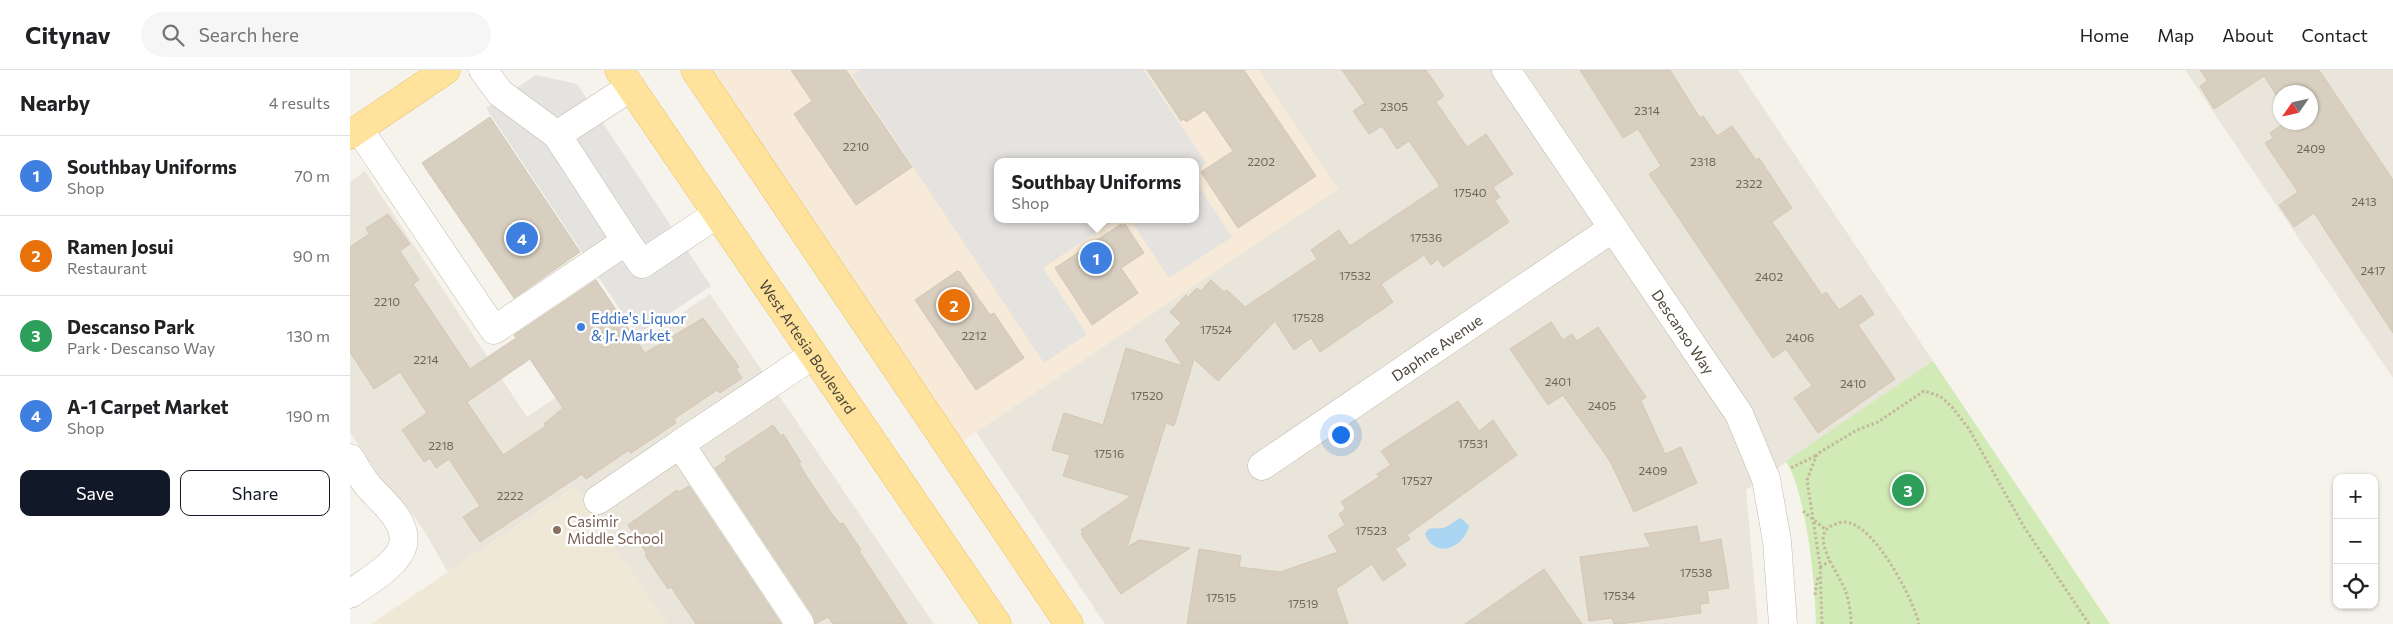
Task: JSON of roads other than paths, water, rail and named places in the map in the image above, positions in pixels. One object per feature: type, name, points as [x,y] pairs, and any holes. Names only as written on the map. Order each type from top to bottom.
[{"type":"main road","points":[[354,132],[446,70]]},
{"type":"main road","points":[[695,70],[1069,624]]},
{"type":"main road","name":"West Artesia Boulevard","points":[[625,79],[997,624]]},
{"type":"street","points":[[483,70],[500,93],[557,135],[642,264],[717,214]]},
{"type":"street","name":"Descanso Way","points":[[1506,70],[1739,414],[1766,479],[1777,541],[1783,624]]},
{"type":"street","points":[[557,135],[625,79]]},
{"type":"street","points":[[354,132],[494,330],[626,241]]},
{"type":"street","name":"Daphne Avenue","points":[[1262,466],[1613,228]]},
{"type":"street","points":[[598,500],[813,355]]},
{"type":"street","points":[[680,444],[800,624]]},
{"type":"street","points":[[350,458],[368,486],[386,502],[400,525],[403,545],[394,559],[380,573],[350,594]]},
{"type":"water","points":[[1461,518],[1469,526],[1466,534],[1455,545],[1442,549],[1435,547],[1425,534],[1433,528],[1443,528]]},
{"type":"place","name":"A-1 Carpet Market","points":[[522,238]]},
{"type":"place","name":"Southbay Uniforms","points":[[1096,258]]},
{"type":"place","name":"Ramen Josui","points":[[954,305]]},
{"type":"place","name":"Eddie's Liquor & Jr. Market","points":[[581,327]]},
{"type":"place","name":"Descanso Park","points":[[1908,490]]},
{"type":"place","name":"Casimir Middle School","points":[[557,530]]}]
